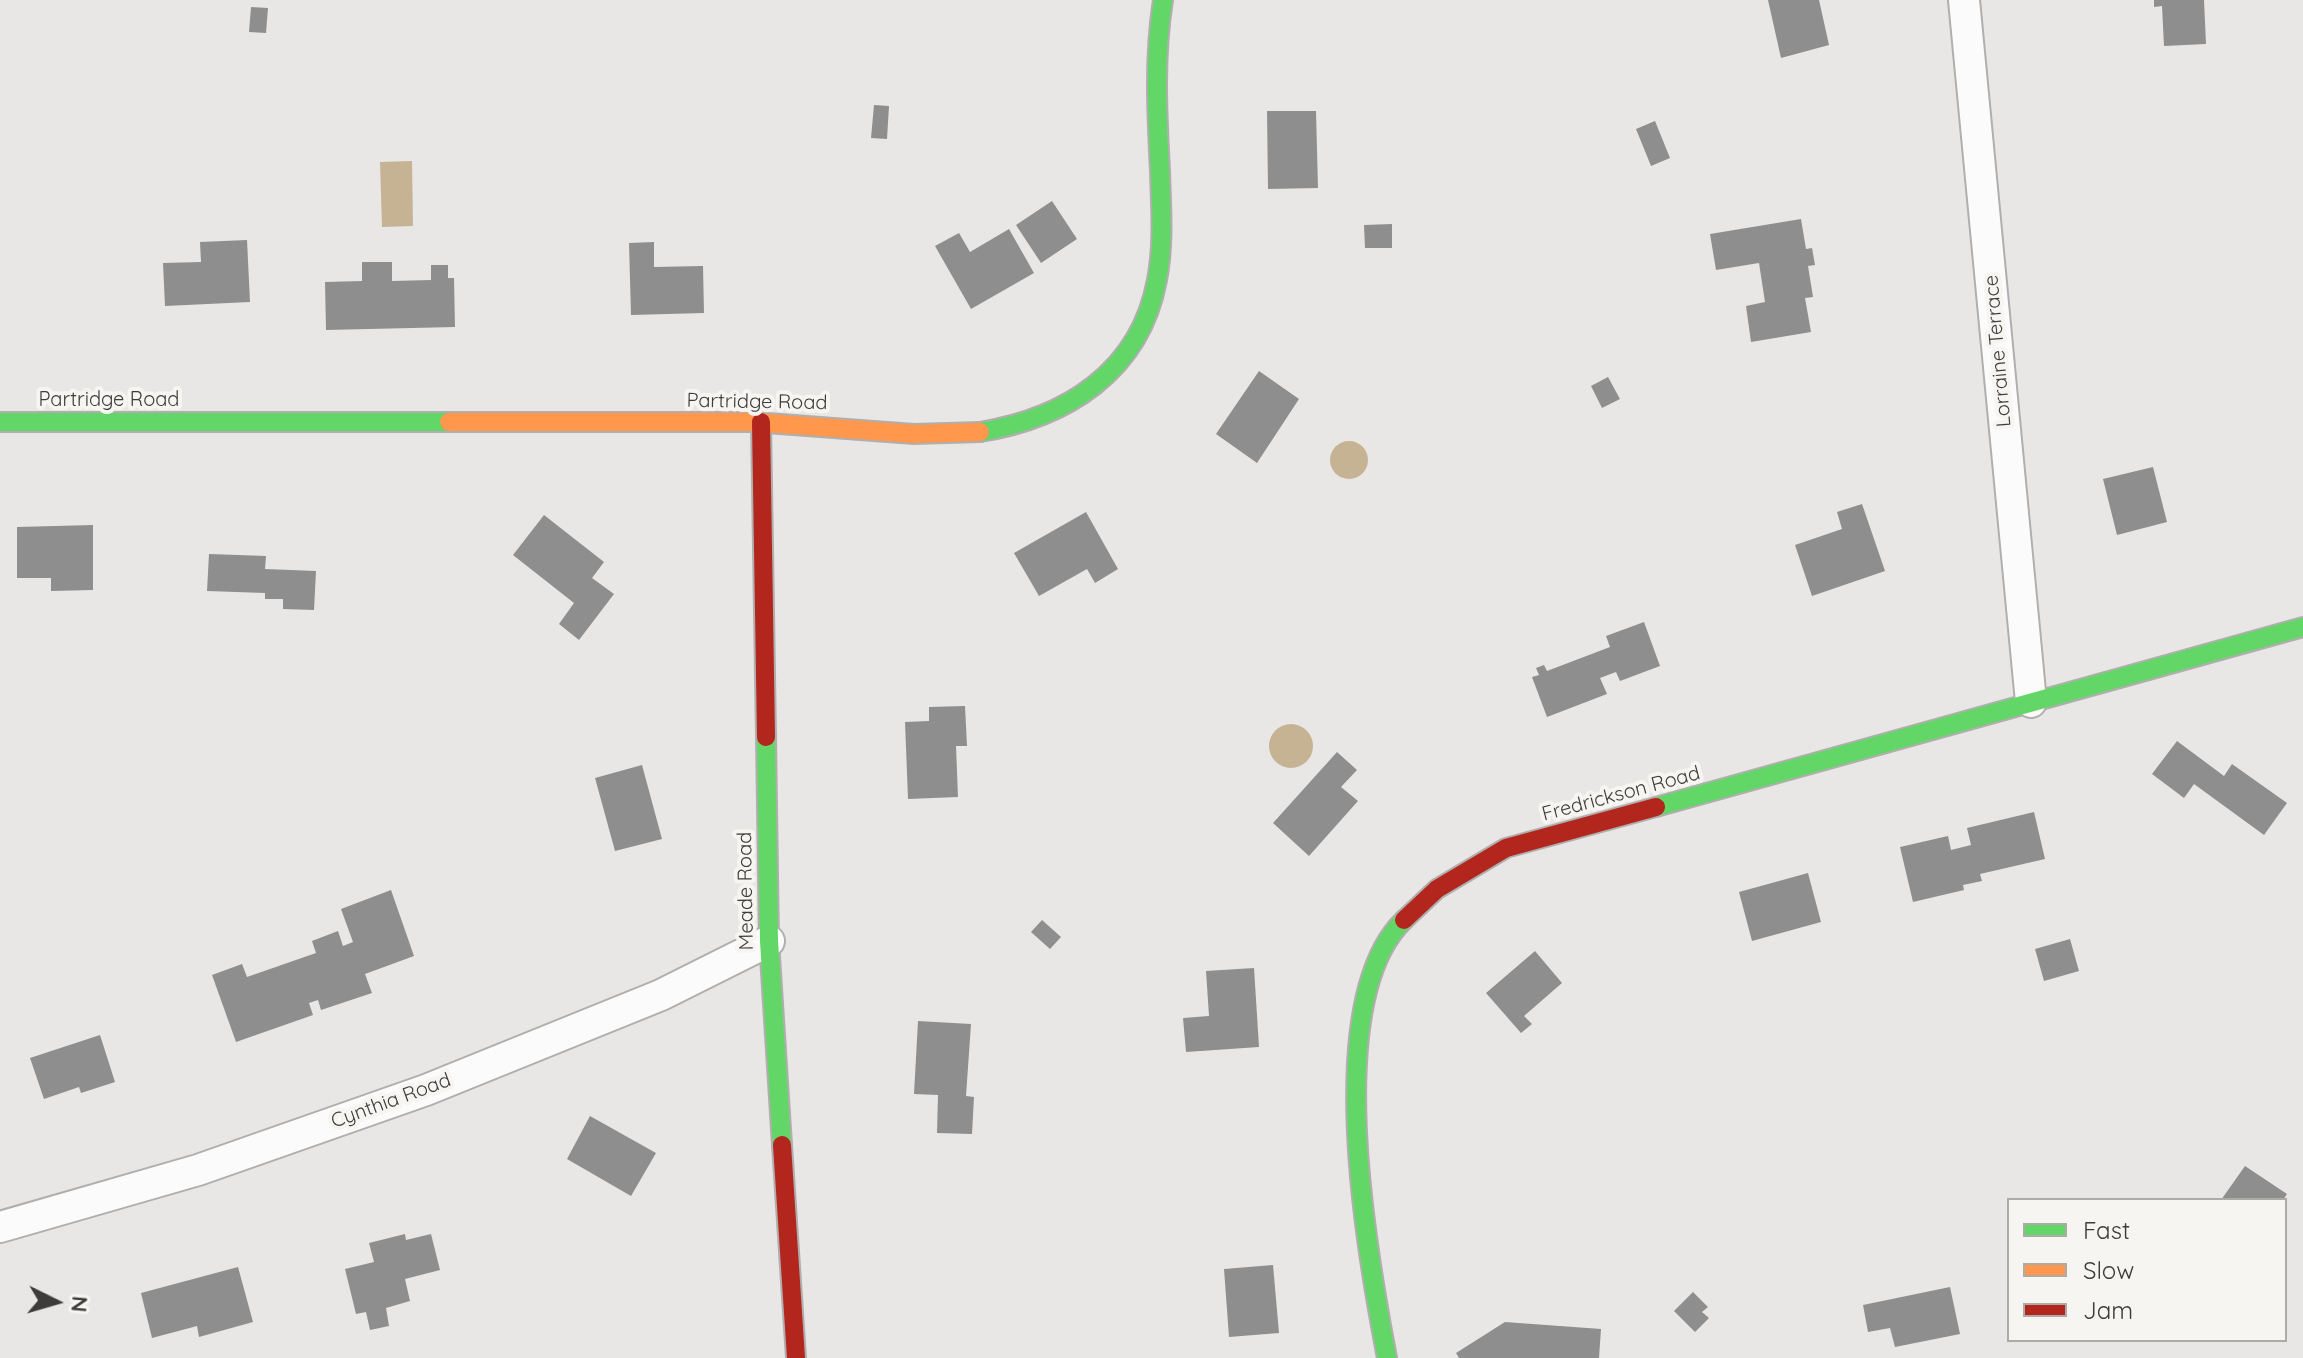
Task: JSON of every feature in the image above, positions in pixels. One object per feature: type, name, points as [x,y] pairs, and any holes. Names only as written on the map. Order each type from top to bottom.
[{"type":"street","name":"Partridge Road","points":[[0,422],[761,422],[965,434],[1010,428],[1048,416],[1084,396],[1113,367],[1135,340],[1158,286],[1161,229],[1156,56],[1163,0]]},
{"type":"street","name":"Lorraine Terrace","points":[[1964,0],[2031,702]]},
{"type":"street","name":"Meade Road","points":[[761,422],[769,941],[796,1358]]},
{"type":"street","name":"Fredrickson Road","points":[[1387,1358],[1368,1257],[1356,1110],[1358,1042],[1370,974],[1391,933],[1437,889],[1506,848],[2303,627]]},
{"type":"street","name":"Cynthia Road","points":[[0,1227],[198,1170],[426,1090],[661,995],[769,941]]},
{"type":"shaded area","points":[[412,161],[413,226],[382,227],[380,162]]},
{"type":"shaded area","points":[[1349,441],[1363,446],[1368,460],[1363,474],[1349,479],[1335,474],[1330,460],[1335,446]]},
{"type":"shaded area","points":[[1291,724],[1306,731],[1313,746],[1306,761],[1291,768],[1276,761],[1269,746],[1276,731]]},
{"type":"building","points":[[1768,0],[1819,0],[1829,45],[1781,58]]},
{"type":"building","points":[[2154,0],[2204,0],[2206,44],[2164,46],[2162,6],[2154,7]]},
{"type":"building","points":[[251,7],[268,8],[266,33],[249,32]]},
{"type":"building","points":[[874,105],[889,106],[887,139],[871,138]]},
{"type":"building","points":[[1267,111],[1316,111],[1318,188],[1268,189]]},
{"type":"building","points":[[1655,121],[1670,158],[1651,166],[1636,129]]},
{"type":"building","points":[[1052,201],[1077,239],[1041,263],[1016,225]]},
{"type":"building","points":[[1801,219],[1806,249],[1812,248],[1815,265],[1808,266],[1813,297],[1805,298],[1811,332],[1751,342],[1746,306],[1765,302],[1759,263],[1716,270],[1710,234]]},
{"type":"building","points":[[1392,224],[1392,248],[1365,248],[1364,225]]},
{"type":"building","points":[[1009,229],[1034,273],[971,309],[935,246],[959,233],[970,252]]},
{"type":"building","points":[[247,240],[250,302],[165,306],[163,263],[201,262],[200,242]]},
{"type":"building","points":[[654,242],[654,267],[703,266],[704,313],[631,315],[629,243]]},
{"type":"building","points":[[362,262],[392,262],[392,281],[431,280],[431,265],[448,265],[448,278],[454,278],[455,327],[326,330],[325,282],[362,281]]},
{"type":"building","points":[[1259,371],[1299,399],[1257,463],[1216,434]]},
{"type":"building","points":[[1608,377],[1620,399],[1602,408],[1591,386]]},
{"type":"building","points":[[2153,467],[2167,522],[2117,535],[2103,479]]},
{"type":"building","points":[[1862,504],[1885,571],[1812,596],[1795,545],[1842,529],[1837,512]]},
{"type":"building","points":[[1086,512],[1118,569],[1095,583],[1087,569],[1039,596],[1014,553]]},
{"type":"building","points":[[544,515],[604,562],[592,578],[614,594],[579,640],[559,624],[574,603],[513,555]]},
{"type":"building","points":[[93,525],[93,590],[51,591],[51,578],[17,578],[17,527]]},
{"type":"building","points":[[209,554],[266,556],[265,569],[316,571],[314,610],[283,609],[283,599],[265,599],[265,593],[207,591]]},
{"type":"building","points":[[1644,622],[1660,666],[1620,681],[1616,672],[1600,678],[1607,694],[1547,717],[1532,677],[1539,675],[1536,668],[1544,665],[1547,671],[1610,647],[1606,636]]},
{"type":"building","points":[[965,706],[967,746],[956,746],[958,797],[908,799],[905,722],[929,721],[929,707]]},
{"type":"building","points":[[2177,741],[2224,776],[2232,764],[2287,803],[2264,835],[2194,784],[2184,798],[2152,774]]},
{"type":"building","points":[[1337,752],[1357,770],[1341,787],[1358,801],[1309,856],[1273,823]]},
{"type":"building","points":[[642,765],[662,839],[615,851],[595,778]]},
{"type":"building","points":[[2034,812],[2045,859],[1980,874],[1982,881],[1963,885],[1964,890],[1913,902],[1900,847],[1948,836],[1951,850],[1971,845],[1967,828]]},
{"type":"building","points":[[1808,873],[1821,922],[1752,941],[1739,892]]},
{"type":"building","points":[[391,890],[414,956],[365,974],[372,993],[321,1010],[318,1000],[309,1003],[313,1015],[236,1042],[212,975],[242,964],[247,977],[316,953],[312,941],[338,931],[343,946],[353,942],[341,909]]},
{"type":"building","points":[[1042,920],[1061,937],[1050,949],[1031,932]]},
{"type":"building","points":[[2070,939],[2079,971],[2044,981],[2035,949]]},
{"type":"building","points":[[1535,951],[1562,983],[1524,1016],[1532,1024],[1521,1033],[1486,993]]},
{"type":"building","points":[[1254,968],[1259,1047],[1186,1052],[1183,1018],[1209,1016],[1206,971]]},
{"type":"building","points":[[918,1021],[971,1024],[966,1096],[974,1097],[972,1134],[937,1133],[938,1095],[914,1094]]},
{"type":"building","points":[[100,1035],[115,1082],[81,1093],[79,1087],[44,1099],[30,1058]]},
{"type":"building","points":[[590,1116],[656,1153],[631,1196],[567,1159]]},
{"type":"building","points":[[2245,1166],[2287,1194],[2284,1198],[2222,1198]]},
{"type":"building","points":[[405,1234],[406,1240],[431,1234],[440,1270],[405,1279],[410,1301],[386,1308],[389,1326],[370,1330],[366,1312],[356,1314],[345,1269],[374,1262],[369,1243]]},
{"type":"building","points":[[1273,1265],[1279,1333],[1229,1337],[1224,1269]]},
{"type":"building","points":[[238,1267],[253,1322],[199,1337],[197,1326],[152,1338],[141,1293]]},
{"type":"building","points":[[1950,1287],[1960,1334],[1895,1347],[1890,1328],[1868,1332],[1863,1305]]},
{"type":"building","points":[[1693,1292],[1708,1307],[1702,1312],[1709,1318],[1695,1332],[1674,1311]]},
{"type":"building","points":[[1505,1322],[1601,1329],[1599,1358],[1459,1358],[1456,1353]]},
{"type":"traffic: fast","points":[[980,432],[1042,415],[1094,385],[1116,365],[1134,341],[1148,312],[1157,280],[1161,239],[1157,85],[1163,0]]},
{"type":"traffic: fast","points":[[0,422],[449,422]]},
{"type":"traffic: fast","points":[[1656,807],[2303,627]]},
{"type":"traffic: fast","points":[[766,737],[769,941],[782,1145]]},
{"type":"traffic: fast","points":[[1387,1358],[1362,1194],[1357,1130],[1357,1066],[1364,1007],[1379,957],[1404,920]]},
{"type":"traffic: slow","points":[[449,422],[753,422],[914,434],[980,432]]},
{"type":"traffic: jam","points":[[761,422],[766,737]]},
{"type":"traffic: jam","points":[[1404,920],[1437,889],[1506,848],[1656,807]]},
{"type":"traffic: jam","points":[[782,1145],[796,1358]]}]
